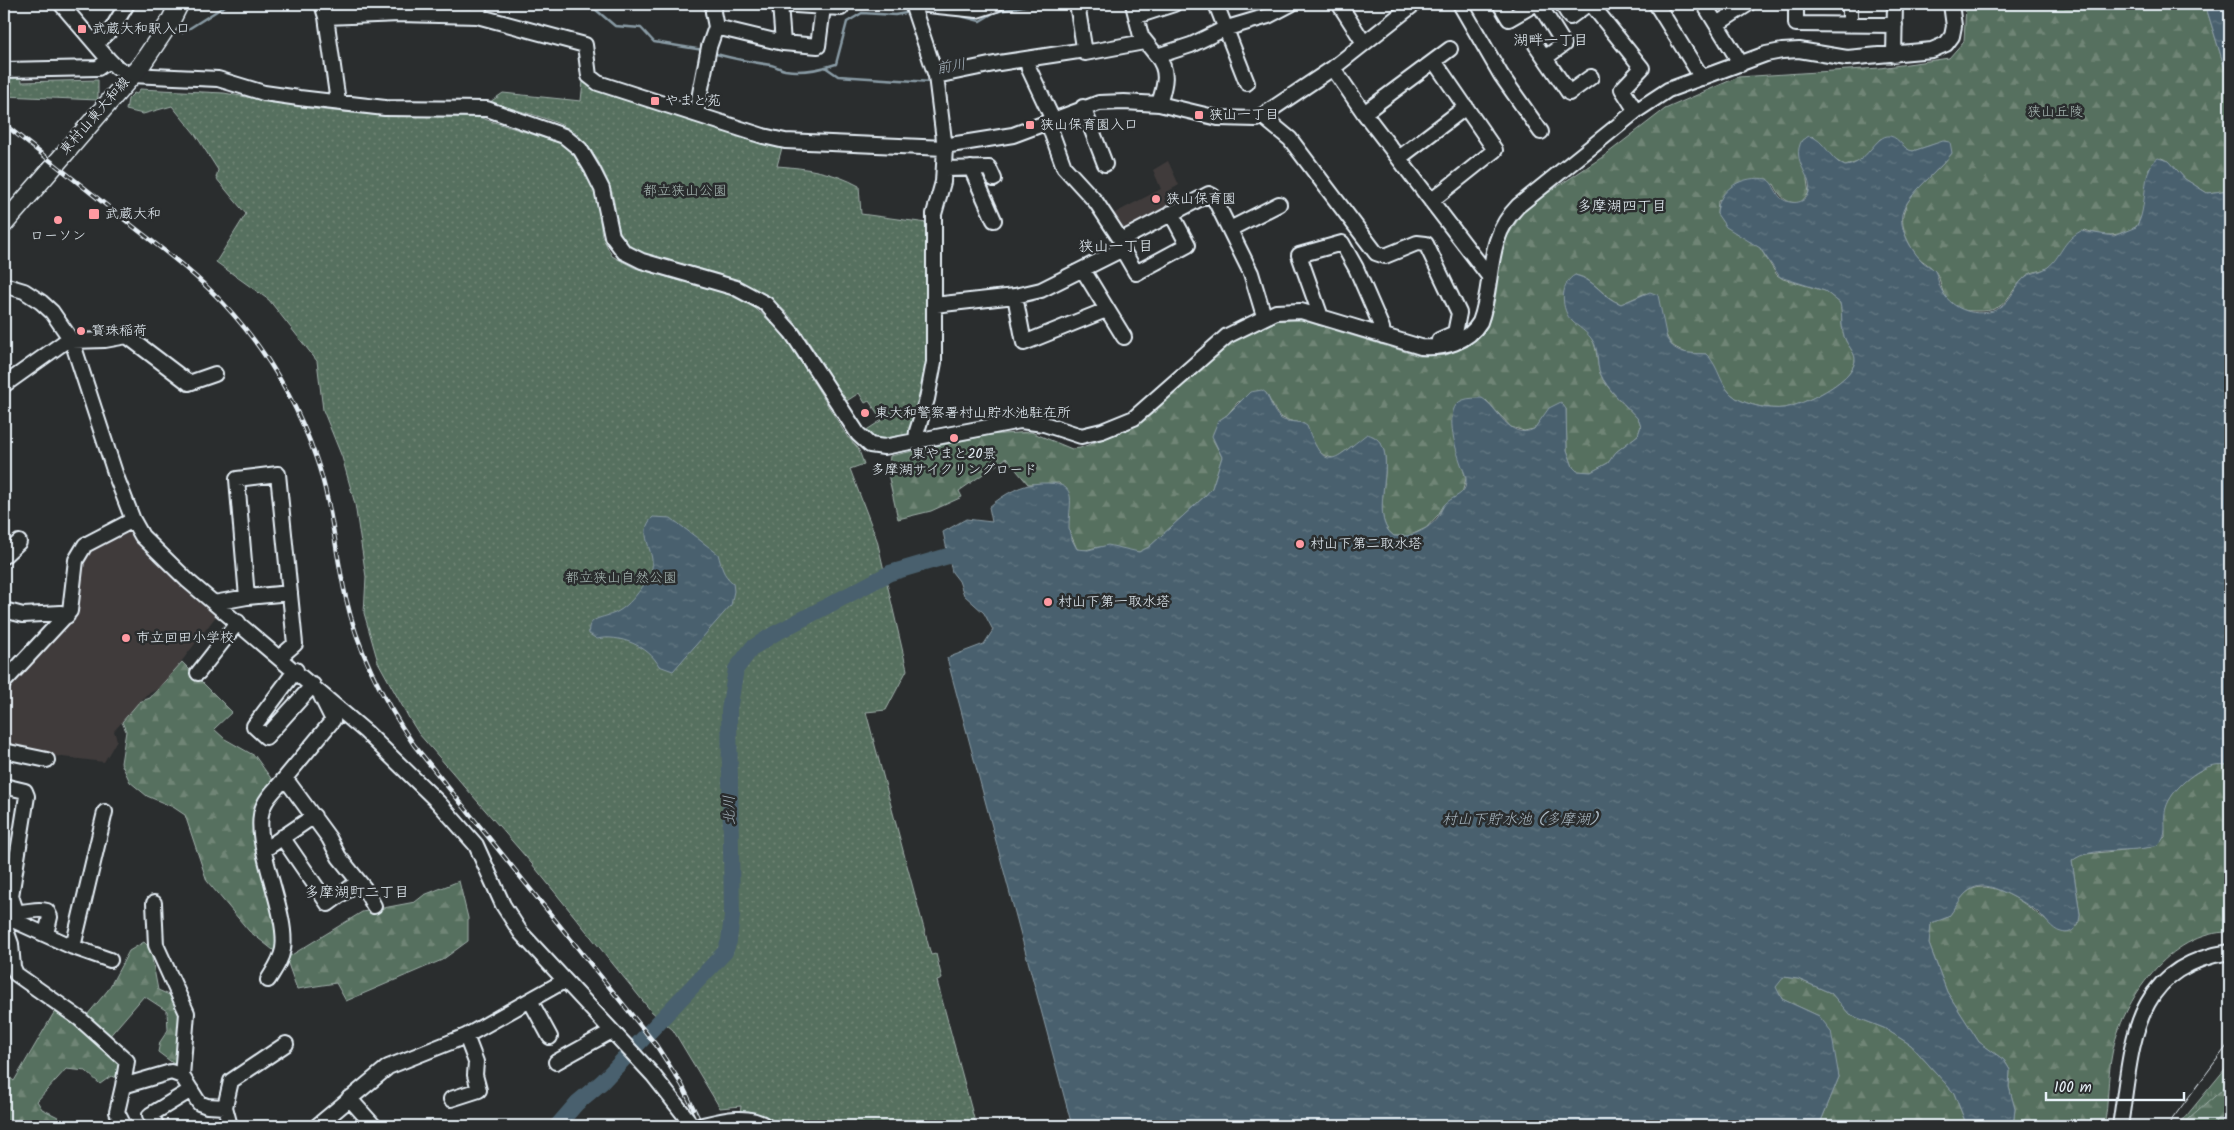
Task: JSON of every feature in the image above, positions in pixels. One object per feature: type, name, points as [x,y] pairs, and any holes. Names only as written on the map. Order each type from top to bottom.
[{"type":"main road","name":"東村山東大和線","points":[[4,224],[153,49],[179,4]]},
{"type":"street","points":[[61,4],[109,60],[116,67],[131,75],[218,79],[264,92],[385,108],[481,108],[564,136],[580,149],[592,169],[602,189],[612,236],[624,252],[635,259],[725,284],[756,298],[775,311],[787,325],[858,434],[865,442],[884,447],[1020,421],[1044,424],[1081,436],[1119,425],[1134,418],[1227,336],[1264,316],[1276,312],[1293,310],[1421,347],[1447,346],[1460,341],[1474,332],[1482,318],[1488,275],[1499,232],[1512,212],[1636,111],[1668,90],[1782,51],[1799,50],[1847,58],[1932,50],[1946,44],[1953,30],[1951,4]]},
{"type":"street","points":[[96,44],[112,29],[128,4]]},
{"type":"street","points":[[696,114],[708,52],[716,27],[713,12],[714,4]]},
{"type":"street","points":[[783,43],[780,4],[841,8]]},
{"type":"street","points":[[916,441],[934,362],[934,214],[944,182],[945,147],[936,79],[915,8],[977,10],[996,4]]},
{"type":"street","points":[[1077,4],[1085,53],[1144,42]]},
{"type":"street","points":[[1158,104],[1166,80],[1163,63],[1144,42],[1135,10],[1174,4]]},
{"type":"street","points":[[1216,4],[1224,29],[1247,82]]},
{"type":"street","points":[[1158,56],[1191,45],[1274,8],[1290,4]]},
{"type":"street","points":[[338,102],[324,10],[400,14],[479,10],[585,45],[589,76],[598,82],[785,141],[945,147],[1013,135],[1083,107],[1099,103],[1158,104],[1218,118],[1251,120],[1262,116],[1333,68],[1364,44],[1399,8],[1414,4]]},
{"type":"street","points":[[1460,4],[1500,75],[1541,132]]},
{"type":"street","points":[[1500,4],[1509,19],[1537,4],[1564,44],[1545,58]]},
{"type":"street","points":[[1562,4],[1570,17],[1589,4],[1642,68],[1622,89],[1636,111]]},
{"type":"street","points":[[1704,4],[1741,64]]},
{"type":"street","points":[[1717,24],[1748,4]]},
{"type":"street","points":[[1796,4],[1796,24],[1894,25]]},
{"type":"street","points":[[1850,4],[1850,25]]},
{"type":"street","points":[[1894,55],[1895,4]]},
{"type":"street","points":[[1662,6],[1702,78]]},
{"type":"street","points":[[716,27],[783,43],[818,46],[823,7]]},
{"type":"street","points":[[1341,7],[1364,44]]},
{"type":"street","points":[[1536,45],[1569,93],[1591,77]]},
{"type":"street","points":[[1364,113],[1450,49]]},
{"type":"street","points":[[936,79],[1028,64],[1085,50]]},
{"type":"street","points":[[4,70],[98,68],[109,60]]},
{"type":"street","points":[[1432,201],[1495,150],[1434,61]]},
{"type":"street","points":[[1028,64],[1051,121],[1064,167],[1096,202],[1136,273],[1188,245],[1171,213]]},
{"type":"street","points":[[1333,68],[1364,113],[1488,275]]},
{"type":"street","points":[[1083,107],[1106,164]]},
{"type":"street","points":[[1398,158],[1466,107]]},
{"type":"street","points":[[1262,116],[1290,139],[1376,253],[1385,256],[1416,243],[1426,244],[1459,313],[1455,333],[1421,347]]},
{"type":"street","points":[[971,168],[994,220]]},
{"type":"street","points":[[944,169],[989,168],[994,179]]},
{"type":"street","points":[[934,305],[1015,296],[1041,290],[1115,254],[1121,244],[1171,213],[1209,194],[1213,196],[1250,273],[1264,316]]},
{"type":"street","points":[[1230,230],[1279,204]]},
{"type":"street","points":[[1321,317],[1299,255],[1342,243],[1382,328],[1383,336]]},
{"type":"street","points":[[1082,270],[1124,337]]},
{"type":"street","points":[[4,285],[24,291],[41,302],[52,312],[71,339],[116,476],[133,520],[154,549],[214,603],[318,689],[407,770],[467,833],[482,856],[510,918],[564,981],[639,1059],[693,1126]]},
{"type":"street","points":[[1015,296],[1024,343],[1106,310]]},
{"type":"street","points":[[4,385],[71,339],[105,340],[127,336],[189,383],[215,374]]},
{"type":"street","points":[[247,597],[237,479],[278,474],[295,644],[280,657]]},
{"type":"street","points":[[4,682],[67,616],[72,606],[74,571],[80,551],[85,545],[133,520]]},
{"type":"street","points":[[4,556],[19,542]]},
{"type":"street","points":[[214,603],[247,597],[290,593]]},
{"type":"street","points":[[4,610],[23,616],[61,613],[67,616]]},
{"type":"street","points":[[198,674],[238,622]]},
{"type":"street","points":[[296,670],[254,726],[266,737],[318,689]]},
{"type":"street","points":[[268,980],[280,959],[284,932],[264,850],[260,819],[264,805],[334,720],[318,689]]},
{"type":"street","points":[[4,751],[47,760]]},
{"type":"street","points":[[285,778],[314,816],[339,857],[374,906]]},
{"type":"street","points":[[4,786],[25,791],[26,796],[11,896],[16,911],[25,913],[38,908],[47,911],[50,917],[46,934]]},
{"type":"street","points":[[73,947],[105,812]]},
{"type":"street","points":[[264,850],[314,816]]},
{"type":"street","points":[[282,837],[328,904],[358,882]]},
{"type":"street","points":[[154,903],[156,945],[186,1012],[182,1076],[199,1103],[207,1106],[225,1107]]},
{"type":"street","points":[[4,916],[73,947],[110,960]]},
{"type":"street","points":[[4,924],[11,944],[13,967],[16,974],[80,1019],[127,1062],[117,1112],[124,1126]]},
{"type":"street","points":[[2120,1126],[2134,1042],[2152,993],[2165,978],[2182,966],[2202,958],[2230,952]]},
{"type":"street","points":[[317,1126],[388,1067],[466,1036],[531,1002],[564,981]]},
{"type":"street","points":[[531,1002],[550,1037]]},
{"type":"street","points":[[556,1062],[572,1058],[612,1031]]},
{"type":"street","points":[[451,1099],[479,1090],[475,1076],[476,1062],[466,1036]]},
{"type":"street","points":[[230,1126],[225,1107],[231,1081],[286,1044]]},
{"type":"street","points":[[123,1086],[171,1072],[182,1076]]},
{"type":"street","points":[[157,1126],[150,1115],[191,1090]]},
{"type":"street","points":[[349,1098],[374,1126]]},
{"type":"street","points":[[698,1126],[742,1119],[763,1125]]},
{"type":"shaded area","name":"狭山保育園","points":[[1168,161],[1179,185],[1167,192],[1172,206],[1125,231],[1121,230],[1113,214],[1161,189],[1153,170]]},
{"type":"shaded area","name":"市立回田小学校","points":[[128,531],[146,553],[217,615],[162,687],[146,695],[114,731],[117,740],[104,762],[54,756],[4,746],[4,689],[79,609],[81,566],[89,551]]},
{"type":"green space","name":"狭山丘陵","points":[[1966,4],[2205,4],[2230,85],[2230,190],[2207,193],[2185,179],[2169,161],[2161,158],[2149,168],[2145,209],[2136,227],[2123,233],[2111,235],[2085,230],[2052,264],[2026,276],[2001,305],[1987,311],[1968,311],[1958,308],[1946,298],[1938,275],[1915,253],[1906,236],[1903,221],[1905,209],[1911,198],[1952,153],[1938,143],[1913,151],[1908,150],[1899,142],[1880,139],[1861,161],[1845,166],[1834,159],[1812,136],[1807,180],[1809,193],[1801,202],[1796,203],[1784,199],[1774,184],[1718,201],[1717,214],[1732,230],[1754,242],[1760,248],[1777,275],[1783,279],[1825,291],[1840,303],[1844,336],[1855,361],[1852,369],[1845,377],[1826,391],[1803,402],[1784,408],[1766,408],[1741,401],[1726,389],[1706,354],[1686,353],[1671,345],[1646,293],[1621,304],[1588,280],[1575,275],[1564,292],[1567,310],[1570,316],[1592,339],[1600,373],[1607,386],[1639,420],[1641,426],[1638,435],[1616,452],[1608,463],[1591,472],[1576,471],[1573,467],[1567,450],[1566,409],[1540,421],[1534,429],[1524,431],[1511,427],[1486,400],[1453,433],[1466,479],[1462,493],[1444,505],[1426,528],[1409,536],[1394,536],[1386,526],[1382,514],[1385,457],[1382,445],[1373,436],[1352,446],[1336,458],[1324,455],[1315,446],[1303,423],[1287,420],[1278,415],[1266,393],[1238,402],[1227,415],[1218,421],[1213,440],[1222,457],[1212,488],[1149,547],[1139,552],[1106,547],[1077,549],[1068,528],[1070,498],[1059,483],[1028,484],[1006,458],[959,491],[962,497],[931,511],[898,519],[888,474],[890,456],[989,435],[1031,432],[1072,449],[1080,448],[1132,428],[1158,410],[1156,407],[1225,346],[1276,320],[1301,320],[1419,356],[1446,355],[1468,346],[1484,332],[1490,319],[1498,266],[1507,237],[1521,215],[1534,202],[1604,156],[1665,109],[1738,77],[1880,68],[1949,58],[1964,41]]},
{"type":"green space","points":[[21,73],[22,82],[98,80],[98,100],[4,96],[4,74]]},
{"type":"green space","name":"都立狭山公園","points":[[583,81],[769,142],[783,144],[777,166],[820,172],[840,177],[859,186],[861,214],[927,223],[930,361],[920,406],[909,434],[878,440],[865,431],[882,420],[869,401],[865,403],[859,393],[845,402],[801,330],[779,305],[762,293],[743,283],[702,269],[640,254],[631,247],[620,233],[614,200],[605,175],[593,153],[577,134],[547,119],[490,102],[503,93],[581,101]]},
{"type":"green space","name":"都立狭山自然公園","points":[[140,89],[224,93],[313,109],[383,116],[478,117],[560,143],[577,158],[587,176],[597,199],[602,236],[612,256],[635,268],[728,294],[755,308],[776,327],[790,345],[847,436],[858,448],[864,464],[850,469],[877,540],[907,670],[886,710],[866,712],[931,955],[936,954],[942,979],[937,981],[976,1126],[774,1126],[766,1120],[740,1115],[741,1106],[720,1108],[673,1030],[651,1011],[532,864],[419,734],[409,718],[378,662],[364,613],[366,577],[355,504],[342,457],[323,410],[317,361],[269,300],[216,262],[246,214],[216,178],[218,170],[195,134],[172,106],[143,114],[126,110],[128,99],[134,93],[137,94]]},
{"type":"green space","points":[[182,662],[232,712],[214,729],[225,739],[255,756],[275,784],[257,818],[280,935],[290,956],[362,912],[415,902],[424,895],[459,881],[468,918],[468,941],[442,960],[346,1001],[336,983],[297,989],[287,961],[249,931],[207,881],[185,815],[173,807],[147,796],[130,782],[121,763],[126,731],[122,722],[139,702],[150,698]]},
{"type":"green space","points":[[2215,764],[2230,765],[2230,932],[2208,935],[2188,943],[2169,956],[2152,972],[2138,991],[2117,1033],[2109,1072],[2104,1126],[2013,1126],[2015,1109],[2009,1087],[2010,1070],[2004,1060],[1979,1042],[1947,992],[1929,944],[1931,923],[1949,916],[1965,894],[1975,888],[1986,887],[2012,896],[2036,912],[2054,928],[2078,926],[2080,914],[2072,861],[2080,855],[2152,847],[2165,837],[2164,812],[2168,801],[2178,787],[2192,775]]},
{"type":"green space","points":[[144,942],[150,948],[158,990],[174,997],[183,1007],[178,1067],[158,1052],[160,1042],[168,1030],[167,1011],[144,996],[101,1046],[123,1065],[120,1079],[111,1076],[100,1084],[86,1071],[66,1069],[37,1101],[42,1109],[58,1117],[53,1126],[4,1126],[4,1073],[14,1081],[55,1011],[77,1027],[108,990],[129,951]]},
{"type":"green space","points":[[1783,977],[1798,979],[1831,993],[1850,1015],[1884,1028],[1911,1045],[1954,1093],[1967,1126],[1819,1126],[1839,1077],[1837,1068],[1819,1016],[1782,999],[1775,987]]},
{"type":"green space","points":[[2230,1063],[2230,1126],[2178,1126]]},
{"type":"green space","points":[[2230,1078],[2230,1116],[2217,1119],[2213,1126],[2181,1126],[2223,1089]]},
{"type":"water","points":[[2205,4],[2230,4],[2230,85]]},
{"type":"water","name":"村山下貯水池 (多摩湖)","points":[[1809,136],[1819,141],[1835,160],[1845,166],[1859,161],[1885,137],[1893,137],[1907,149],[1913,151],[1943,141],[1950,142],[1952,153],[1905,206],[1902,214],[1902,226],[1907,240],[1915,252],[1923,262],[1935,271],[1945,296],[1956,306],[1977,313],[1998,309],[2007,301],[2024,278],[2048,267],[2070,239],[2081,231],[2114,236],[2136,227],[2140,219],[2149,170],[2152,163],[2158,158],[2169,161],[2185,179],[2207,193],[2230,190],[2230,765],[2217,765],[2200,770],[2179,787],[2166,808],[2164,837],[2158,845],[2148,848],[2090,853],[2072,861],[2080,914],[2079,922],[2072,931],[2065,933],[2058,931],[2038,912],[2019,900],[2003,892],[1982,886],[1971,889],[1966,893],[1949,916],[1931,923],[1929,944],[1947,992],[1979,1042],[2004,1060],[2010,1070],[2009,1087],[2015,1109],[2013,1126],[1967,1126],[1954,1093],[1911,1045],[1884,1028],[1850,1015],[1831,993],[1798,979],[1784,977],[1776,987],[1782,999],[1819,1016],[1831,1031],[1839,1077],[1819,1126],[1072,1126],[947,658],[984,644],[993,630],[984,613],[964,595],[959,581],[952,572],[943,532],[966,519],[992,522],[989,507],[1007,494],[1027,485],[1053,483],[1067,489],[1070,494],[1069,530],[1077,549],[1088,550],[1108,545],[1139,552],[1149,547],[1212,488],[1222,457],[1212,436],[1218,421],[1227,415],[1250,392],[1262,390],[1266,393],[1280,418],[1307,426],[1320,452],[1326,457],[1339,456],[1367,434],[1379,441],[1384,452],[1385,466],[1382,513],[1386,526],[1394,536],[1407,536],[1429,526],[1438,517],[1446,503],[1464,490],[1466,478],[1454,439],[1452,420],[1453,411],[1457,404],[1465,399],[1482,398],[1511,427],[1525,432],[1534,429],[1549,408],[1561,402],[1566,409],[1567,450],[1573,467],[1577,471],[1591,472],[1608,463],[1616,452],[1638,435],[1641,426],[1639,420],[1612,392],[1603,379],[1599,369],[1596,346],[1592,339],[1567,314],[1563,301],[1565,289],[1570,278],[1575,275],[1582,277],[1609,298],[1621,304],[1650,292],[1658,295],[1667,339],[1679,351],[1706,354],[1714,364],[1726,388],[1741,401],[1759,406],[1784,408],[1814,397],[1845,377],[1852,369],[1855,361],[1844,336],[1840,303],[1825,291],[1780,277],[1760,248],[1726,227],[1717,214],[1718,205],[1727,190],[1741,181],[1749,179],[1767,179],[1783,200],[1796,202],[1804,199],[1809,192],[1809,186],[1800,162],[1799,148],[1802,140]]},
{"type":"water","points":[[653,517],[671,518],[718,554],[724,573],[733,583],[734,591],[731,605],[673,671],[659,666],[641,647],[632,643],[615,638],[597,639],[589,634],[590,624],[593,621],[623,608],[636,596],[649,576],[652,561],[646,529]]},
{"type":"waterway","name":"前川","points":[[182,33],[228,4]]},
{"type":"waterway","name":"前川","points":[[589,4],[615,26],[641,28],[654,42],[703,50]]},
{"type":"waterway","name":"前川","points":[[953,14],[980,21],[995,12],[1033,4]]},
{"type":"waterway","name":"前川","points":[[713,53],[734,59],[771,65],[785,70],[805,71],[818,69],[836,64],[847,22],[862,13],[895,15],[911,12]]},
{"type":"waterway","name":"前川","points":[[825,67],[838,76],[931,82]]},
{"type":"waterway","name":"北川","points":[[557,1126],[577,1103],[602,1082],[725,952],[729,941],[732,916],[729,710],[736,669],[752,648],[774,634],[890,573],[948,556]]},
{"type":"tram line","points":[[2167,1126],[2230,1042]]},
{"type":"railway","points":[[4,124],[188,270],[223,303],[266,357],[289,395],[316,458],[330,510],[342,581],[351,618],[373,675],[392,711],[414,745],[656,1045],[682,1085],[702,1126]]},
{"type":"place","name":"武蔵大和駅入口","points":[[82,29]]},
{"type":"place","name":"やまと苑","points":[[655,101]]},
{"type":"place","name":"狭山一丁目","points":[[1199,115]]},
{"type":"place","name":"狭山保育園入口","points":[[1030,125]]},
{"type":"place","name":"狭山保育園","points":[[1156,199]]},
{"type":"place","name":"武蔵大和","points":[[94,214]]},
{"type":"place","name":"ローソン","points":[[58,220]]},
{"type":"place","name":"寳珠稲荷","points":[[81,331]]},
{"type":"place","name":"東大和警察署村山貯水池駐在所","points":[[865,413]]},
{"type":"place","name":"東やまと20景 多摩湖サイクリングロード","points":[[954,438]]},
{"type":"place","name":"村山下第二取水塔","points":[[1300,544]]},
{"type":"place","name":"村山下第一取水塔","points":[[1048,602]]},
{"type":"place","name":"市立回田小学校","points":[[126,638]]},
{"type":"district","name":"湖畔一丁目","points":[[1551,41]]},
{"type":"district","name":"多摩湖四丁目","points":[[1622,207]]},
{"type":"district","name":"狭山一丁目","points":[[1116,247]]},
{"type":"district","name":"多摩湖町二丁目","points":[[357,893]]}]
